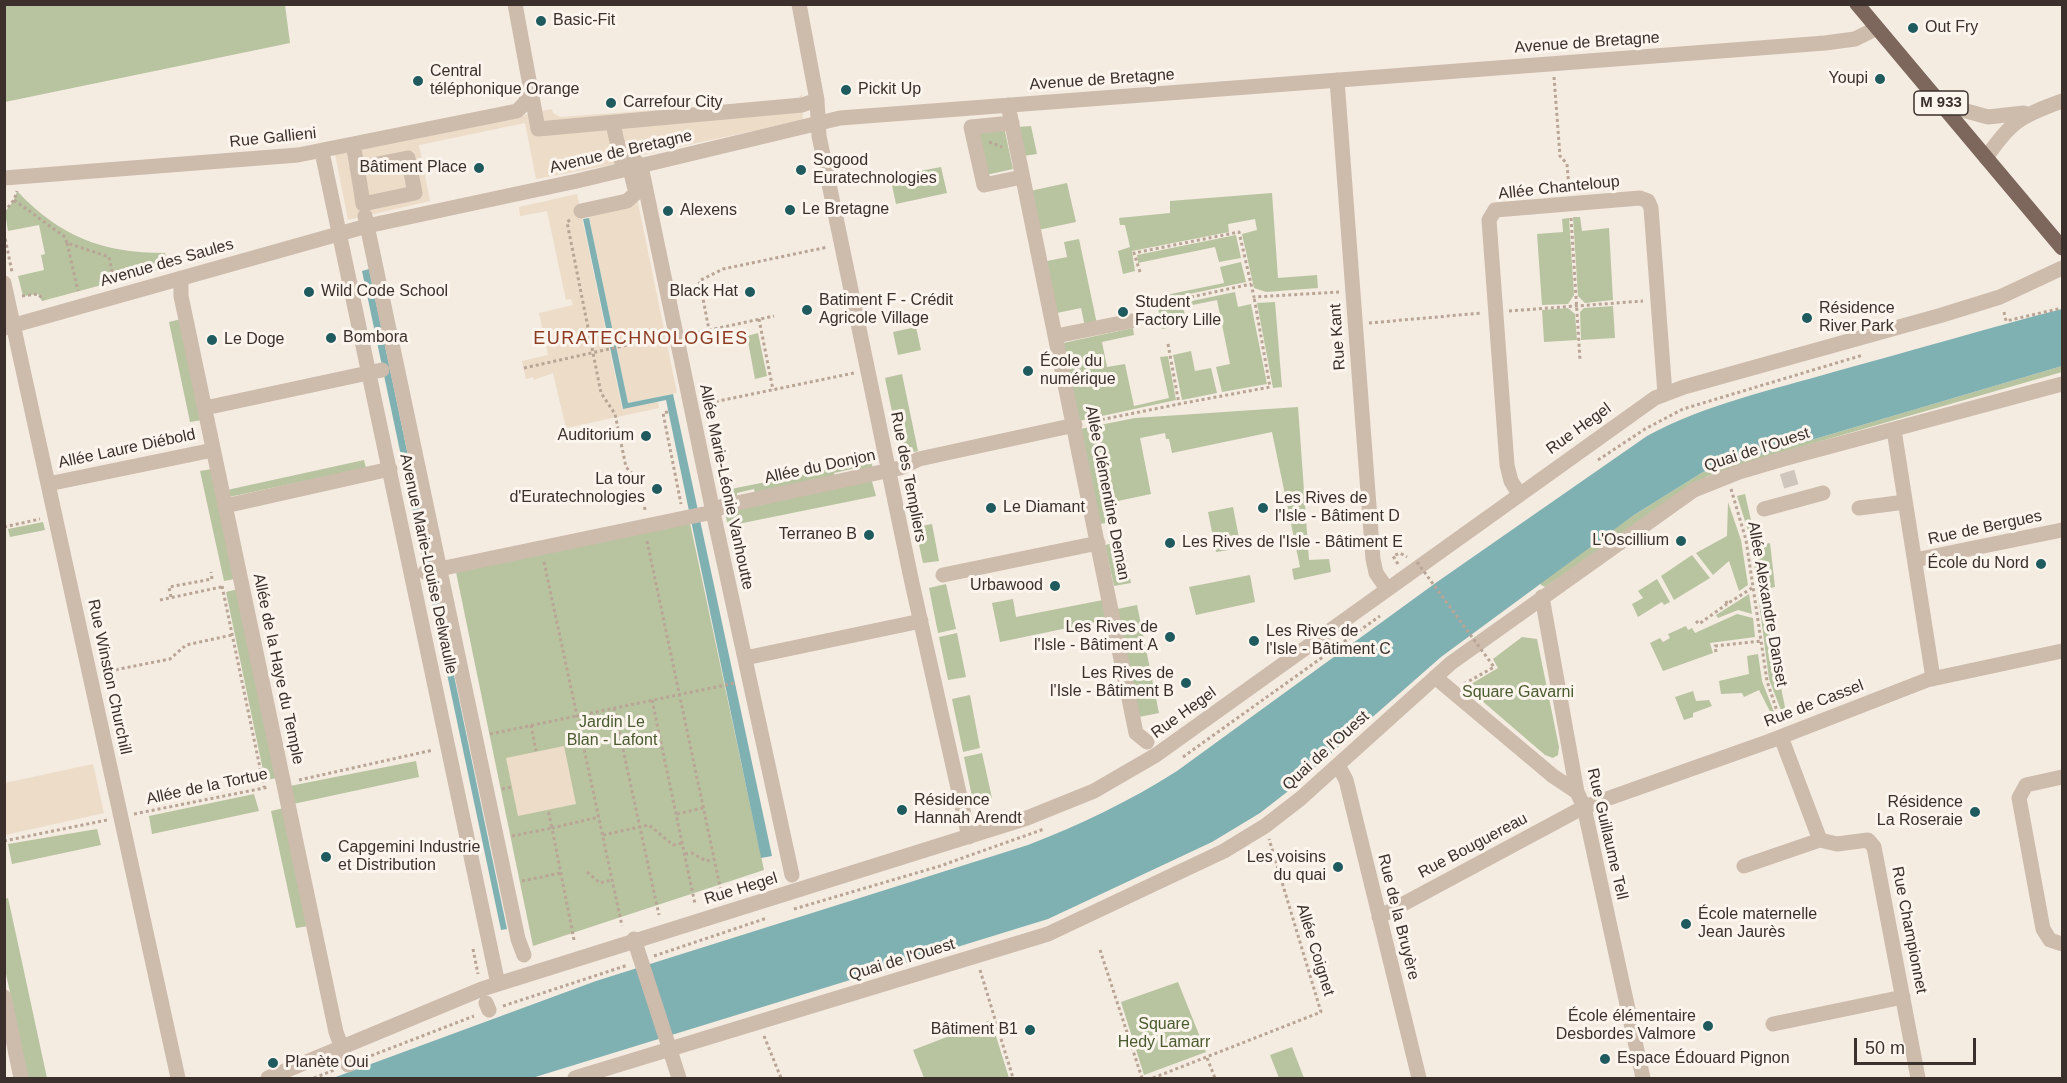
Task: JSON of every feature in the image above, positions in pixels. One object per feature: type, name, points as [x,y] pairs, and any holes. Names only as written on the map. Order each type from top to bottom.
[{"type":"main road","name":"M 933","points":[[1857,4],[2062,248]]},
{"type":"street","points":[[515,4],[530,90]]},
{"type":"street","name":"Rue des Templiers","points":[[799,4],[817,100],[817,122],[868,370],[866,393],[888,471],[969,837]]},
{"type":"street","name":"Avenue de Bretagne","points":[[340,233],[366,221],[636,168],[840,118],[1825,43],[1855,39],[1877,28]]},
{"type":"street","name":"Rue Kant","points":[[1337,80],[1373,559],[1376,573],[1387,589]]},
{"type":"street","name":"Avenue de Bretagne","points":[[530,90],[538,129],[613,124],[802,105],[817,100]]},
{"type":"street","name":"Rue Gallieni","points":[[10,177],[322,152],[517,111],[525,103],[530,90]]},
{"type":"street","points":[[1986,158],[2008,127],[2036,111],[2062,101]]},
{"type":"street","points":[[1941,104],[1988,117],[2036,111]]},
{"type":"street","name":"Allée Clémentine Deman","points":[[1008,105],[1136,733],[1147,742]]},
{"type":"street","points":[[1012,123],[971,127],[984,185],[1022,177]]},
{"type":"street","points":[[584,210],[627,201],[636,193],[634,160],[622,163],[613,124]]},
{"type":"street","points":[[353,145],[357,168]]},
{"type":"street","name":"Avenue Marie-Louise Delwaulle","points":[[322,152],[340,233],[376,371],[390,469],[498,984]]},
{"type":"street","name":"Allée Marie-Léonie Vanhoutte","points":[[636,168],[691,407],[696,516],[745,658],[792,875]]},
{"type":"street","points":[[9,196],[7,185],[10,177]]},
{"type":"street","name":"Allée Chanteloup","points":[[1519,494],[1511,481],[1507,465],[1489,220],[1495,210],[1640,198],[1648,201],[1651,208],[1665,394]]},
{"type":"street","name":"Avenue Marie-Louise Delwaulle","points":[[366,221],[432,570],[475,737],[499,839],[518,939],[524,955]]},
{"type":"street","name":"Avenue des Saules","points":[[10,326],[340,233]]},
{"type":"street","name":"Rue Hegel","points":[[268,1078],[498,984],[634,939],[969,837],[1080,798],[1156,755],[1639,408],[1665,394],[1987,301],[2062,268]]},
{"type":"street","name":"Allée de la Haye du Temple","points":[[181,278],[181,296],[241,582],[340,1047],[348,1065]]},
{"type":"street","name":"Rue Winston Churchill","points":[[9,279],[10,326],[56,515],[178,1078]]},
{"type":"street","points":[[1056,336],[1131,321]]},
{"type":"street","points":[[205,408],[376,371]]},
{"type":"street","name":"Quai de l'Ouest","points":[[575,1078],[668,1046],[759,1023],[1048,934],[1224,851],[1265,826],[1338,765],[1435,677],[1542,597],[1688,494],[1727,476],[1785,466],[1894,430],[2062,384]]},
{"type":"street","name":"Allée du Donjon","points":[[432,570],[696,516],[723,506],[888,471],[919,459],[1075,425]]},
{"type":"street","points":[[1894,430],[1933,678]]},
{"type":"street","name":"Allée Laure Diébold","points":[[48,484],[213,450]]},
{"type":"street","points":[[225,506],[390,469]]},
{"type":"street","points":[[1764,509],[1794,496],[1823,493]]},
{"type":"street","points":[[1859,508],[1905,502]]},
{"type":"street","name":"Rue de Bergues","points":[[1915,560],[2062,530]]},
{"type":"street","points":[[943,575],[1098,543]]},
{"type":"street","name":"Rue Guillaume Tell","points":[[1542,597],[1577,792],[1584,807],[1642,1078]]},
{"type":"street","points":[[745,658],[921,621]]},
{"type":"street","name":"Rue de Cassel","points":[[1584,807],[1784,736],[1933,678],[2062,651]]},
{"type":"street","points":[[1435,677],[1553,776],[1577,792]]},
{"type":"street","points":[[1784,736],[1820,840]]},
{"type":"street","name":"Rue de la Bruyère","points":[[1338,765],[1346,780],[1419,1078]]},
{"type":"street","points":[[2062,777],[2030,783],[2019,794],[2035,852],[2043,929],[2050,940],[2062,944]]},
{"type":"street","name":"Rue Bouguereau","points":[[1379,917],[1584,807]]},
{"type":"street","name":"Rue Championnet","points":[[1744,866],[1820,840],[1837,844],[1868,840],[1874,847],[1918,1078]]},
{"type":"street","points":[[634,939],[679,1078]]},
{"type":"street","points":[[4,997],[21,1078]]},
{"type":"street","points":[[1773,1024],[1903,997]]},
{"type":"path","points":[[973,136],[1017,153]]},
{"type":"path","points":[[4,212],[9,196],[10,177]]},
{"type":"path","points":[[9,196],[65,237],[78,291]]},
{"type":"path","points":[[584,210],[567,222],[601,393],[615,414],[626,466],[639,481]]},
{"type":"path","points":[[1075,425],[1270,387],[1254,297],[1239,232],[1134,253],[1140,272]]},
{"type":"path","points":[[4,233],[9,279]]},
{"type":"path","points":[[67,243],[109,257],[114,282]]},
{"type":"path","points":[[710,330],[699,280],[723,269],[842,244]]},
{"type":"path","points":[[1150,306],[1251,284]]},
{"type":"path","points":[[667,295],[701,288]]},
{"type":"path","points":[[1254,297],[1353,292]]},
{"type":"path","points":[[1993,314],[2013,306]]},
{"type":"path","points":[[2004,311],[2006,321],[2062,308]]},
{"type":"path","points":[[524,368],[774,316]]},
{"type":"path","points":[[759,319],[773,390]]},
{"type":"path","points":[[1168,344],[1179,404]]},
{"type":"path","points":[[1593,463],[1645,429],[1683,409],[1873,352]]},
{"type":"path","points":[[691,407],[868,370]]},
{"type":"path","points":[[668,412],[663,413],[696,516]]},
{"type":"path","name":"Allée Alexandre Danset","points":[[1727,476],[1746,540],[1767,681],[1784,736]]},
{"type":"path","points":[[4,527],[56,515]]},
{"type":"path","points":[[645,533],[722,896]]},
{"type":"path","points":[[542,548],[622,926]]},
{"type":"path","points":[[1417,562],[1494,667],[1460,686]]},
{"type":"path","points":[[171,597],[169,588],[212,579],[211,572]]},
{"type":"path","points":[[1422,583],[1431,576]]},
{"type":"path","points":[[160,600],[241,582]]},
{"type":"path","points":[[222,586],[264,788]]},
{"type":"path","points":[[1696,621],[1699,624],[1727,602],[1752,588]]},
{"type":"path","points":[[1366,627],[1384,612]]},
{"type":"path","points":[[91,675],[170,659],[186,645],[232,635]]},
{"type":"path","points":[[1716,652],[1715,646],[1761,641]]},
{"type":"path","points":[[475,737],[735,682]]},
{"type":"path","points":[[652,700],[695,904]]},
{"type":"path","points":[[614,708],[659,915]]},
{"type":"path","points":[[531,725],[536,751]]},
{"type":"path","name":"Allée de la Tortue","points":[[4,841],[264,788],[448,747]]},
{"type":"path","points":[[677,814],[703,808]]},
{"type":"path","points":[[548,810],[574,940]]},
{"type":"path","points":[[499,839],[599,817]]},
{"type":"path","points":[[603,835],[649,825],[673,844],[683,843]]},
{"type":"path","name":"Allée Coignet","points":[[1153,1078],[1321,1012],[1265,826]]},
{"type":"path","points":[[685,854],[692,853],[706,861],[714,859]]},
{"type":"path","points":[[586,872],[600,883],[612,880]]},
{"type":"path","points":[[507,885],[561,873]]},
{"type":"path","points":[[674,950],[770,917]]},
{"type":"path","points":[[473,949],[478,975]]},
{"type":"path","points":[[1100,950],[1142,1078]]},
{"type":"path","points":[[976,956],[1013,1078]]},
{"type":"path","points":[[314,1078],[488,1007],[608,971]]},
{"type":"path","points":[[759,1023],[781,1078]]},
{"type":"path","points":[[1207,1058],[1215,1078]]},
{"type":"green space","points":[[4,5],[285,5],[290,43],[5,102]]},
{"type":"green space","points":[[1031,126],[1037,154],[1023,156],[1017,127]]},
{"type":"green space","points":[[1004,127],[1013,169],[986,175],[977,131]]},
{"type":"green space","points":[[941,167],[947,193],[896,204],[891,181],[895,181],[894,176]]},
{"type":"green space","points":[[1067,183],[1076,222],[1038,230],[1030,191]]},
{"type":"green space","points":[[17,191],[33,207],[66,231],[102,246],[165,253],[169,267],[42,301],[38,294],[23,296],[18,276],[44,270],[41,255],[45,254],[39,225],[8,231],[5,212],[14,200]]},
{"type":"green space","points":[[1272,193],[1278,278],[1317,275],[1318,288],[1266,292],[1254,288],[1242,234],[1257,230],[1255,219],[1228,224],[1229,232],[1132,251],[1135,271],[1123,274],[1118,251],[1130,247],[1125,225],[1120,225],[1119,218],[1170,213],[1170,201]]},
{"type":"green space","points":[[1573,217],[1580,217],[1582,231],[1609,228],[1613,300],[1585,303],[1578,296]]},
{"type":"green space","points":[[1569,218],[1574,295],[1568,304],[1542,305],[1537,234],[1563,232],[1562,219]]},
{"type":"green space","points":[[1236,235],[1241,258],[1219,262],[1215,247],[1138,263],[1137,255]]},
{"type":"green space","points":[[1079,239],[1097,324],[1085,327],[1081,308],[1057,313],[1047,261],[1067,257],[1064,242]]},
{"type":"green space","points":[[1241,262],[1246,282],[1156,301],[1156,297],[1224,283],[1220,267]]},
{"type":"green space","points":[[1235,292],[1238,307],[1251,304],[1267,384],[1222,392],[1216,367],[1230,364],[1217,300],[1183,307],[1187,324],[1162,329],[1158,308]]},
{"type":"green space","points":[[1275,302],[1282,387],[1273,388],[1257,303]]},
{"type":"green space","points":[[1613,306],[1615,338],[1581,340],[1580,312],[1584,308]]},
{"type":"green space","points":[[1568,308],[1575,314],[1577,340],[1544,342],[1542,310]]},
{"type":"green space","points":[[181,319],[202,420],[190,422],[169,322]]},
{"type":"green space","points":[[916,327],[921,350],[898,355],[893,332]]},
{"type":"green space","points":[[1133,328],[1134,335],[1102,342],[1107,367],[1125,364],[1134,406],[1169,398],[1160,357],[1168,356],[1176,400],[1079,421],[1063,343]]},
{"type":"green space","points":[[758,333],[767,376],[755,379],[747,336]]},
{"type":"green space","points":[[1191,351],[1195,371],[1211,368],[1217,393],[1182,400],[1173,355]]},
{"type":"green space","points":[[2062,366],[2062,372],[1769,456],[1708,476],[1545,587],[1541,585],[1540,582],[1634,515],[1703,472]]},
{"type":"green space","points":[[902,374],[918,451],[901,455],[885,378]]},
{"type":"green space","points":[[1298,407],[1309,560],[1329,559],[1331,572],[1294,580],[1292,569],[1300,567],[1272,432],[1172,453],[1165,433],[1140,438],[1151,494],[1113,502],[1117,521],[1100,524],[1080,429],[1135,418]]},
{"type":"green space","points":[[364,460],[366,468],[229,497],[227,490]]},
{"type":"green space","points":[[871,461],[873,469],[857,472],[856,468],[834,473],[835,477],[755,493],[754,489],[737,493],[737,497],[722,499],[721,491]]},
{"type":"green space","points":[[212,469],[235,579],[224,581],[200,471]]},
{"type":"green space","points":[[871,478],[876,496],[728,526],[724,508]]},
{"type":"green space","points":[[1745,494],[1757,546],[1770,543],[1775,587],[1761,590],[1787,717],[1784,718],[1769,679],[1751,540],[1737,496]]},
{"type":"green space","points":[[1728,502],[1741,540],[1748,585],[1739,591],[1729,561],[1713,575],[1696,553],[1727,536]]},
{"type":"green space","points":[[1233,507],[1241,548],[1216,552],[1208,512]]},
{"type":"green space","points":[[43,522],[45,530],[10,537],[8,529]]},
{"type":"green space","name":"Jardin Le Blan - Lafont","points":[[690,523],[764,870],[533,946],[456,572]]},
{"type":"green space","points":[[932,524],[939,561],[923,563],[915,527]]},
{"type":"green space","points":[[1123,541],[1131,583],[1114,586],[1105,545]]},
{"type":"green space","points":[[1692,555],[1710,578],[1674,600],[1661,576]]},
{"type":"green space","points":[[1250,575],[1255,602],[1196,615],[1189,587]]},
{"type":"green space","points":[[1657,579],[1670,602],[1664,605],[1662,602],[1638,617],[1632,604],[1643,598],[1638,591]]},
{"type":"green space","points":[[946,584],[956,629],[938,633],[929,588]]},
{"type":"green space","points":[[238,589],[278,778],[265,780],[226,592]]},
{"type":"green space","points":[[1749,594],[1752,614],[1738,610],[1718,618],[1716,615]]},
{"type":"green space","points":[[1013,599],[1016,617],[1103,600],[1111,619],[1000,642],[992,603]]},
{"type":"green space","points":[[1137,605],[1159,713],[1139,717],[1117,609]]},
{"type":"green space","points":[[1737,614],[1753,618],[1755,637],[1710,643],[1713,653],[1663,671],[1650,643],[1660,638],[1663,642],[1670,638],[1668,634],[1686,626],[1688,630],[1692,628],[1695,633]]},
{"type":"green space","points":[[957,633],[966,677],[948,680],[939,637]]},
{"type":"green space","name":"Square Gavarni","points":[[1522,637],[1537,639],[1559,747],[1558,755],[1553,758],[1545,755],[1466,687],[1498,668],[1493,659]]},
{"type":"green space","points":[[1758,654],[1762,681],[1777,720],[1775,721],[1759,690],[1744,697],[1742,693],[1721,694],[1719,681],[1749,674],[1747,656]]},
{"type":"green space","points":[[1693,691],[1696,701],[1709,700],[1712,706],[1693,713],[1693,717],[1684,720],[1675,697]]},
{"type":"green space","points":[[970,695],[980,748],[963,752],[952,699]]},
{"type":"green space","points":[[982,753],[992,798],[973,802],[964,757]]},
{"type":"green space","points":[[416,761],[419,777],[293,804],[290,786]]},
{"type":"green space","points":[[254,794],[259,811],[152,834],[149,816]]},
{"type":"green space","points":[[284,808],[309,926],[296,928],[271,811]]},
{"type":"green space","points":[[97,829],[101,845],[12,864],[8,844]]},
{"type":"green space","points":[[8,898],[47,1078],[28,1078],[5,969],[4,899]]},
{"type":"green space","name":"Square Hedy Lamarr","points":[[1178,982],[1206,1052],[1144,1075],[1121,1002]]},
{"type":"green space","points":[[991,1020],[1009,1078],[924,1078],[913,1050]]},
{"type":"green space","points":[[1292,1047],[1304,1078],[1279,1078],[1270,1055]]},
{"type":"shaded area","points":[[802,94],[803,120],[637,156],[637,160],[536,179],[525,123],[419,145],[430,201],[348,220],[335,154],[552,109],[553,113],[560,117],[797,100]]},
{"type":"shaded area","points":[[636,193],[677,393],[628,403],[586,203]]},
{"type":"shaded area","points":[[577,194],[622,408],[658,401],[659,408],[566,428],[553,373],[534,380],[533,377],[526,379],[522,361],[548,355],[539,313],[573,305],[571,299],[566,300],[547,211],[520,216],[519,207]]},
{"type":"shaded area","points":[[564,746],[576,804],[518,816],[506,758]]},
{"type":"shaded area","points":[[93,764],[104,813],[5,835],[5,783]]},
{"type":"water","points":[[589,218],[628,403],[673,394],[772,856],[761,858],[666,400],[623,409],[583,219]]},
{"type":"water","points":[[369,269],[507,929],[501,930],[362,271]]},
{"type":"water","points":[[2062,309],[2062,366],[1703,472],[1634,515],[1441,657],[1260,813],[1212,842],[1048,919],[532,1078],[333,1078],[596,981],[1028,845],[1067,829],[1123,802],[1177,771],[1437,582],[1647,436],[1716,406]]},
{"type":"tunnel","points":[[1787,472],[1793,492]]},
{"type":"place","name":"Basic-Fit","points":[[541,21]]},
{"type":"place","name":"Out Fry","points":[[1913,28]]},
{"type":"place","name":"Youpi","points":[[1880,79]]},
{"type":"place","name":"Central téléphonique Orange","points":[[418,81]]},
{"type":"place","name":"Pickit Up","points":[[846,90]]},
{"type":"place","name":"Carrefour City","points":[[611,103]]},
{"type":"place","name":"Bâtiment Place","points":[[479,168]]},
{"type":"place","name":"Sogood Euratechnologies","points":[[801,170]]},
{"type":"place","name":"Le Bretagne","points":[[790,210]]},
{"type":"place","name":"Alexens","points":[[668,211]]},
{"type":"place","name":"Wild Code School","points":[[309,292]]},
{"type":"place","name":"Black Hat","points":[[750,292]]},
{"type":"place","name":"Batiment F - Crédit Agricole Village","points":[[807,310]]},
{"type":"place","name":"Student Factory Lille","points":[[1123,312]]},
{"type":"place","name":"Résidence River Park","points":[[1807,318]]},
{"type":"place","name":"Bombora","points":[[331,338]]},
{"type":"place","name":"Le Doge","points":[[212,340]]},
{"type":"place","name":"École du numérique","points":[[1028,371]]},
{"type":"place","name":"Auditorium","points":[[646,436]]},
{"type":"place","name":"La tour d'Euratechnologies","points":[[657,489]]},
{"type":"place","name":"Le Diamant","points":[[991,508]]},
{"type":"place","name":"Les Rives de l'Isle - Bâtiment D","points":[[1263,508]]},
{"type":"place","name":"Terraneo B","points":[[869,535]]},
{"type":"place","name":"L'Oscillium","points":[[1681,541]]},
{"type":"place","name":"Les Rives de l'Isle - Bâtiment E","points":[[1170,543]]},
{"type":"place","name":"École du Nord","points":[[2041,564]]},
{"type":"place","name":"Urbawood","points":[[1055,586]]},
{"type":"place","name":"Les Rives de l'Isle - Bâtiment A","points":[[1170,637]]},
{"type":"place","name":"Les Rives de l'Isle - Bâtiment C","points":[[1254,641]]},
{"type":"place","name":"Les Rives de l'Isle - Bâtiment B","points":[[1186,683]]},
{"type":"place","name":"Résidence Hannah Arendt","points":[[902,810]]},
{"type":"place","name":"Résidence La Roseraie","points":[[1975,812]]},
{"type":"place","name":"Capgemini Industrie et Distribution","points":[[326,857]]},
{"type":"place","name":"Les voisins du quai","points":[[1338,867]]},
{"type":"place","name":"École maternelle Jean Jaurès","points":[[1686,924]]},
{"type":"place","name":"École élémentaire Desbordes Valmore","points":[[1708,1026]]},
{"type":"place","name":"Bâtiment B1","points":[[1030,1030]]},
{"type":"place","name":"Espace Édouard Pignon","points":[[1605,1059]]},
{"type":"place","name":"Planète Oui","points":[[273,1063]]},
{"type":"district","name":"EURATECHNOLOGIES","points":[[641,339]]}]
